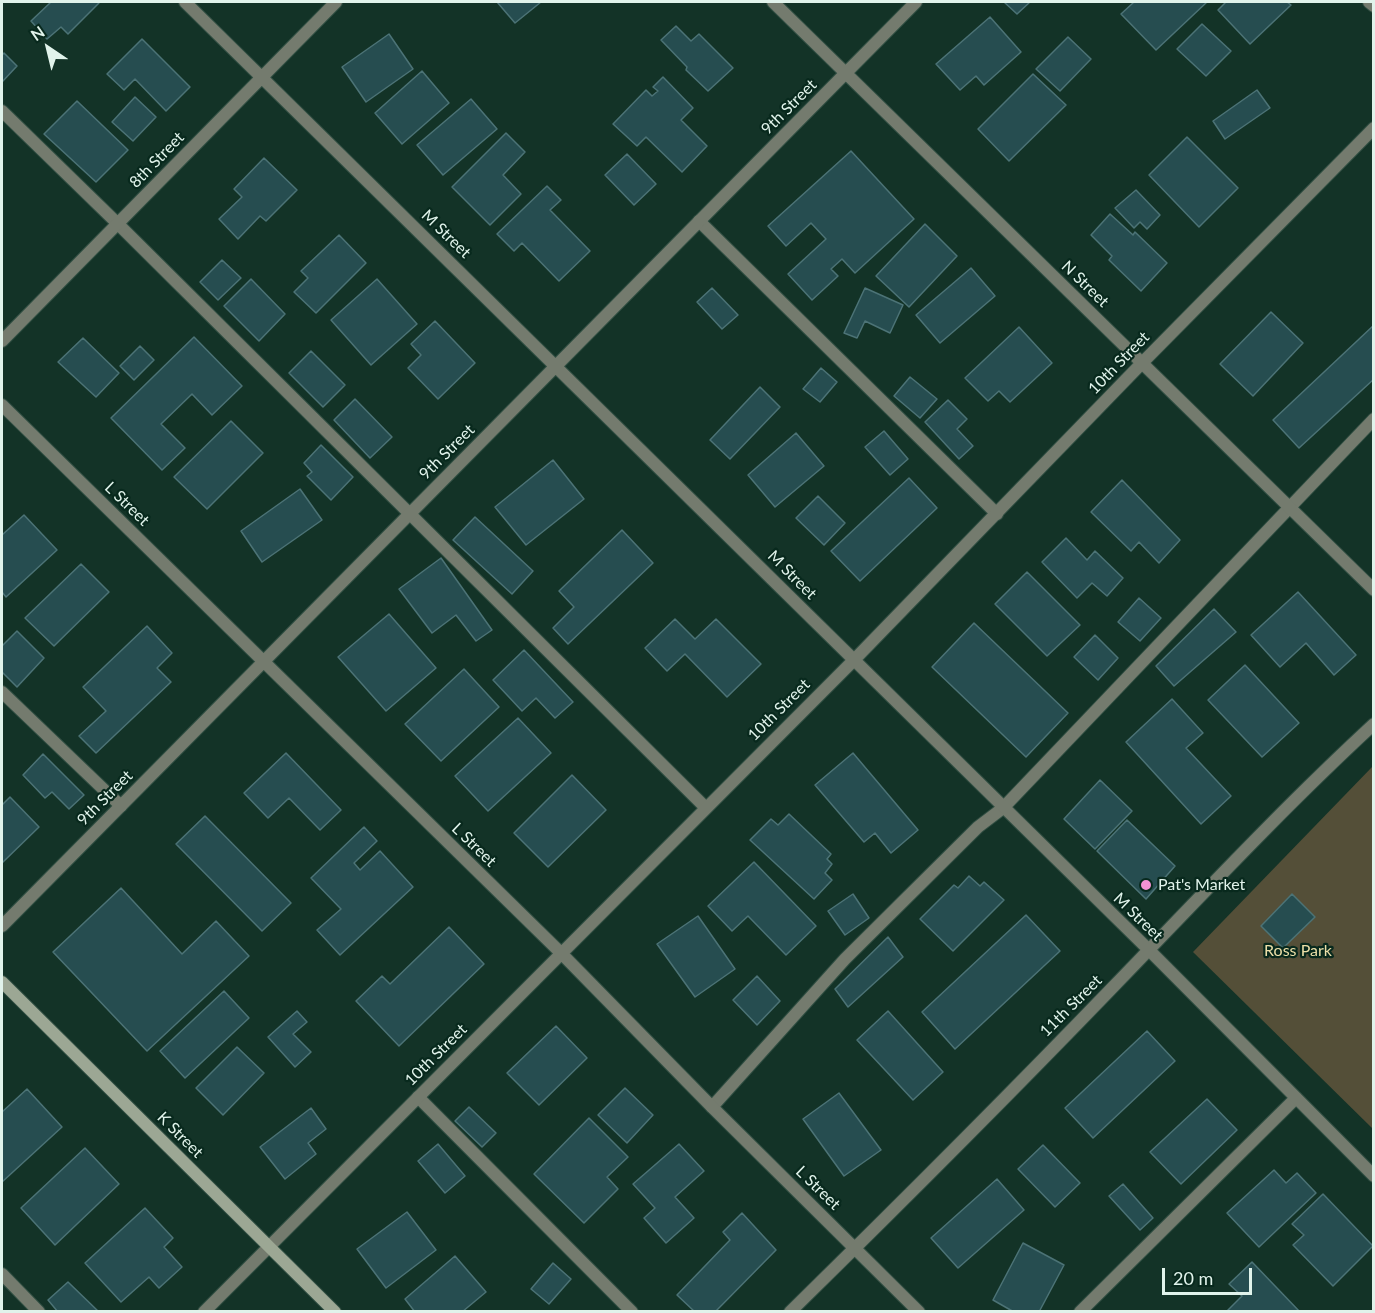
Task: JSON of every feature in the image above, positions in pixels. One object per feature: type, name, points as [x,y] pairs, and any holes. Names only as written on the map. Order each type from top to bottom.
[{"type":"street","name":"M Street","points":[[185,2],[1149,950],[1374,1176]]},
{"type":"street","name":"8th Street","points":[[2,341],[336,2]]},
{"type":"street","name":"N Street","points":[[773,2],[1374,590]]},
{"type":"street","name":"9th Street","points":[[2,926],[916,2]]},
{"type":"street","points":[[1369,2],[1374,6]]},
{"type":"street","points":[[2,111],[705,807]]},
{"type":"street","name":"10th Street","points":[[204,1311],[854,660],[1374,128]]},
{"type":"street","points":[[699,221],[997,513]]},
{"type":"street","name":"L Street","points":[[2,405],[561,953],[712,1107],[919,1311]]},
{"type":"street","points":[[712,1107],[845,959],[978,827],[1003,808],[1374,419]]},
{"type":"street","points":[[2,692],[121,806]]},
{"type":"street","name":"11th Street","points":[[790,1311],[1149,950],[1311,782],[1374,724]]},
{"type":"street","name":"K Street","points":[[2,982],[335,1311]]},
{"type":"street","points":[[418,1097],[633,1311]]},
{"type":"street","points":[[1080,1311],[1296,1098]]},
{"type":"street","points":[[2,1274],[39,1311]]},
{"type":"green space","name":"Ross Park","points":[[1373,766],[1373,1129],[1193,952]]},
{"type":"building","points":[[51,2],[99,3],[68,34],[61,27],[47,39],[31,21]]},
{"type":"building","points":[[497,2],[541,2],[515,23]]},
{"type":"building","points":[[1004,2],[1030,2],[1017,14]]},
{"type":"building","points":[[1134,2],[1207,2],[1156,50],[1121,14]]},
{"type":"building","points":[[1226,2],[1287,2],[1291,5],[1250,44],[1218,10]]},
{"type":"building","points":[[990,17],[1021,52],[984,85],[976,76],[960,90],[936,64]]},
{"type":"building","points":[[1202,24],[1231,51],[1206,76],[1177,49]]},
{"type":"building","points":[[676,26],[691,41],[699,34],[733,68],[708,91],[686,70],[687,67],[661,40]]},
{"type":"building","points":[[389,34],[413,69],[366,102],[342,67]]},
{"type":"building","points":[[1068,37],[1091,59],[1060,91],[1036,69]]},
{"type":"building","points":[[142,39],[190,87],[166,111],[135,79],[124,90],[107,74]]},
{"type":"building","points":[[4,53],[17,66],[2,82],[2,55]]},
{"type":"building","points":[[422,71],[449,103],[402,144],[375,113]]},
{"type":"building","points":[[1033,74],[1066,105],[1009,161],[978,129]]},
{"type":"building","points":[[663,77],[693,108],[681,120],[707,146],[682,172],[646,137],[637,146],[613,124],[646,90],[652,96],[658,91],[653,87]]},
{"type":"building","points":[[1257,90],[1270,108],[1225,139],[1213,121]]},
{"type":"building","points":[[135,97],[156,117],[133,141],[112,122]]},
{"type":"building","points":[[471,99],[497,129],[443,175],[417,145]]},
{"type":"building","points":[[77,101],[128,150],[96,182],[44,134]]},
{"type":"building","points":[[506,133],[525,152],[503,175],[521,194],[490,225],[452,187]]},
{"type":"building","points":[[1187,137],[1238,188],[1199,227],[1149,175]]},
{"type":"building","points":[[851,151],[914,219],[855,273],[842,259],[831,269],[838,276],[812,300],[788,274],[826,239],[811,223],[786,246],[768,226]]},
{"type":"building","points":[[627,154],[656,184],[634,205],[605,175]]},
{"type":"building","points":[[264,158],[297,190],[266,221],[260,216],[238,239],[219,219],[242,197],[234,189]]},
{"type":"building","points":[[547,186],[561,200],[550,210],[590,251],[559,281],[522,243],[514,251],[497,234]]},
{"type":"building","points":[[1136,190],[1160,215],[1147,229],[1140,222],[1134,228],[1115,208]]},
{"type":"building","points":[[1110,214],[1133,235],[1135,232],[1167,263],[1141,291],[1109,260],[1112,256],[1091,235]]},
{"type":"building","points":[[925,224],[957,256],[909,307],[876,276]]},
{"type":"building","points":[[339,235],[366,263],[316,313],[294,292],[308,278],[301,271]]},
{"type":"building","points":[[222,260],[241,278],[218,300],[200,282]]},
{"type":"building","points":[[971,268],[995,296],[940,343],[916,315]]},
{"type":"building","points":[[251,279],[285,314],[259,341],[224,306]]},
{"type":"building","points":[[377,279],[417,324],[371,365],[331,320]]},
{"type":"building","points":[[712,288],[738,315],[722,329],[697,302]]},
{"type":"building","points":[[865,288],[903,305],[890,333],[865,321],[857,338],[844,333]]},
{"type":"building","points":[[1271,312],[1303,343],[1253,396],[1220,364]]},
{"type":"building","points":[[435,321],[475,363],[438,399],[408,368],[421,355],[411,344]]},
{"type":"building","points":[[1374,325],[1374,379],[1299,448],[1273,420]]},
{"type":"building","points":[[1019,327],[1052,363],[1010,402],[999,391],[988,401],[965,378]]},
{"type":"building","points":[[194,337],[242,386],[212,415],[192,394],[161,424],[185,448],[162,470],[111,418]]},
{"type":"building","points":[[83,338],[119,373],[96,397],[58,362]]},
{"type":"building","points":[[140,346],[154,360],[134,380],[120,366]]},
{"type":"building","points":[[311,351],[345,385],[323,407],[289,373]]},
{"type":"building","points":[[821,368],[837,382],[820,402],[803,389]]},
{"type":"building","points":[[910,377],[937,399],[920,418],[894,396]]},
{"type":"building","points":[[760,387],[780,407],[730,459],[710,440]]},
{"type":"building","points":[[355,399],[392,437],[370,458],[334,420]]},
{"type":"building","points":[[948,400],[967,419],[957,429],[973,446],[959,459],[925,422]]},
{"type":"building","points":[[231,421],[263,453],[207,509],[174,477]]},
{"type":"building","points":[[884,431],[908,459],[890,475],[865,447]]},
{"type":"building","points":[[796,433],[824,466],[775,507],[748,475]]},
{"type":"building","points":[[321,445],[353,477],[331,500],[307,476],[312,472],[304,463]]},
{"type":"building","points":[[553,460],[584,499],[526,545],[495,507]]},
{"type":"building","points":[[909,478],[937,508],[860,581],[831,551]]},
{"type":"building","points":[[1122,480],[1180,540],[1159,563],[1139,542],[1131,551],[1091,512]]},
{"type":"building","points":[[300,489],[322,520],[262,562],[241,531]]},
{"type":"building","points":[[818,496],[845,523],[824,545],[796,518]]},
{"type":"building","points":[[24,515],[57,550],[6,597],[2,592],[2,535]]},
{"type":"building","points":[[475,517],[533,571],[512,594],[453,540]]},
{"type":"building","points":[[622,530],[653,563],[568,644],[553,628],[574,607],[559,591]]},
{"type":"building","points":[[1066,538],[1087,560],[1095,551],[1123,578],[1107,596],[1092,583],[1077,598],[1042,562]]},
{"type":"building","points":[[441,558],[492,630],[476,641],[456,615],[432,633],[399,589]]},
{"type":"building","points":[[81,564],[109,592],[54,646],[25,618]]},
{"type":"building","points":[[1027,572],[1080,625],[1047,656],[995,604]]},
{"type":"building","points":[[1298,592],[1356,655],[1334,675],[1306,643],[1280,667],[1251,635]]},
{"type":"building","points":[[1139,598],[1161,618],[1140,641],[1118,622]]},
{"type":"building","points":[[1214,609],[1236,632],[1174,686],[1156,666]]},
{"type":"building","points":[[389,614],[436,668],[386,711],[338,657]]},
{"type":"building","points":[[675,619],[695,639],[716,619],[761,664],[727,697],[685,654],[667,671],[645,648]]},
{"type":"building","points":[[974,623],[1068,713],[1026,757],[932,667]]},
{"type":"building","points":[[147,626],[172,653],[157,668],[171,682],[96,753],[79,736],[106,711],[83,687]]},
{"type":"building","points":[[17,631],[44,658],[17,687],[2,672],[2,646]]},
{"type":"building","points":[[1095,635],[1118,658],[1098,680],[1074,657]]},
{"type":"building","points":[[524,650],[573,702],[555,718],[536,698],[522,711],[493,680]]},
{"type":"building","points":[[1245,665],[1299,723],[1262,757],[1208,700]]},
{"type":"building","points":[[464,669],[499,707],[441,761],[405,724]]},
{"type":"building","points":[[1172,699],[1203,733],[1186,748],[1231,796],[1201,824],[1126,742]]},
{"type":"building","points":[[518,718],[551,753],[488,811],[455,776]]},
{"type":"building","points":[[286,753],[341,810],[320,830],[289,798],[268,818],[244,793]]},
{"type":"building","points":[[853,753],[918,830],[891,853],[875,833],[864,842],[815,785]]},
{"type":"building","points":[[43,754],[84,795],[69,809],[52,792],[45,798],[23,775]]},
{"type":"building","points":[[572,775],[606,810],[548,867],[514,833]]},
{"type":"building","points":[[1100,780],[1132,811],[1095,849],[1064,819]]},
{"type":"building","points":[[10,797],[39,827],[2,863],[2,805]]},
{"type":"building","points":[[789,814],[831,854],[827,859],[832,864],[825,873],[832,880],[814,899],[750,840],[771,819],[778,825]]},
{"type":"building","points":[[205,816],[291,903],[262,931],[176,844]]},
{"type":"building","points":[[1127,820],[1175,866],[1146,899],[1097,851]]},
{"type":"building","points":[[364,827],[377,841],[354,863],[360,870],[380,851],[413,887],[340,955],[317,930],[341,909],[311,878]]},
{"type":"building","points":[[754,862],[816,926],[786,955],[748,916],[732,931],[708,906]]},
{"type":"building","points":[[969,876],[980,886],[984,882],[1004,900],[953,951],[920,919],[954,885],[958,888]]},
{"type":"building","points":[[121,888],[182,954],[216,921],[249,956],[147,1051],[53,952]]},
{"type":"building","points":[[853,894],[869,918],[845,935],[828,911]]},
{"type":"building","points":[[1292,894],[1315,917],[1283,948],[1261,926]]},
{"type":"building","points":[[1026,915],[1060,951],[955,1049],[922,1012]]},
{"type":"building","points":[[698,916],[735,969],[695,997],[657,944]]},
{"type":"building","points":[[449,927],[484,964],[399,1046],[356,1001],[382,976],[390,984]]},
{"type":"building","points":[[888,937],[903,957],[848,1007],[835,989]]},
{"type":"building","points":[[757,976],[780,1001],[757,1025],[733,1000]]},
{"type":"building","points":[[224,991],[249,1018],[185,1078],[160,1051]]},
{"type":"building","points":[[297,1011],[307,1022],[293,1034],[311,1052],[295,1067],[268,1037]]},
{"type":"building","points":[[888,1011],[943,1072],[913,1100],[857,1040]]},
{"type":"building","points":[[556,1026],[587,1058],[539,1105],[507,1073]]},
{"type":"building","points":[[1147,1031],[1175,1061],[1093,1138],[1065,1108]]},
{"type":"building","points":[[237,1047],[264,1073],[223,1115],[196,1088]]},
{"type":"building","points":[[625,1088],[653,1115],[627,1143],[598,1115]]},
{"type":"building","points":[[27,1089],[62,1127],[2,1182],[2,1112]]},
{"type":"building","points":[[839,1093],[881,1150],[844,1176],[803,1119]]},
{"type":"building","points":[[1207,1099],[1237,1130],[1181,1184],[1150,1152]]},
{"type":"building","points":[[469,1107],[496,1133],[482,1147],[455,1121]]},
{"type":"building","points":[[311,1108],[326,1129],[308,1143],[316,1154],[285,1179],[260,1147]]},
{"type":"building","points":[[589,1118],[628,1157],[607,1177],[618,1189],[584,1223],[534,1174]]},
{"type":"building","points":[[438,1144],[465,1176],[445,1193],[418,1161]]},
{"type":"building","points":[[679,1144],[704,1171],[675,1197],[694,1218],[666,1243],[644,1218],[655,1208],[633,1184]]},
{"type":"building","points":[[1043,1145],[1080,1183],[1055,1207],[1018,1169]]},
{"type":"building","points":[[85,1148],[119,1184],[55,1245],[21,1208]]},
{"type":"building","points":[[1274,1170],[1286,1183],[1297,1173],[1316,1193],[1259,1247],[1227,1213]]},
{"type":"building","points":[[997,1179],[1024,1210],[958,1268],[931,1238]]},
{"type":"building","points":[[1123,1184],[1153,1218],[1140,1230],[1109,1196]]},
{"type":"building","points":[[1323,1194],[1373,1246],[1333,1286],[1293,1245],[1304,1235],[1292,1224]]},
{"type":"building","points":[[145,1208],[173,1238],[164,1247],[182,1267],[159,1288],[149,1277],[121,1302],[85,1263]]},
{"type":"building","points":[[407,1212],[436,1250],[386,1288],[357,1249]]},
{"type":"building","points":[[742,1213],[776,1250],[715,1312],[695,1312],[677,1295],[730,1240],[723,1232]]},
{"type":"building","points":[[1023,1243],[1064,1265],[1039,1312],[1014,1312],[993,1300]]},
{"type":"building","points":[[455,1256],[486,1292],[462,1312],[415,1312],[405,1299]]},
{"type":"building","points":[[1252,1262],[1300,1312],[1226,1312],[1242,1296],[1229,1284]]},
{"type":"building","points":[[553,1263],[571,1279],[549,1304],[531,1289]]},
{"type":"building","points":[[68,1282],[99,1312],[58,1312],[48,1300]]},
{"type":"place","name":"Pat's Market","points":[[1146,885]]}]
